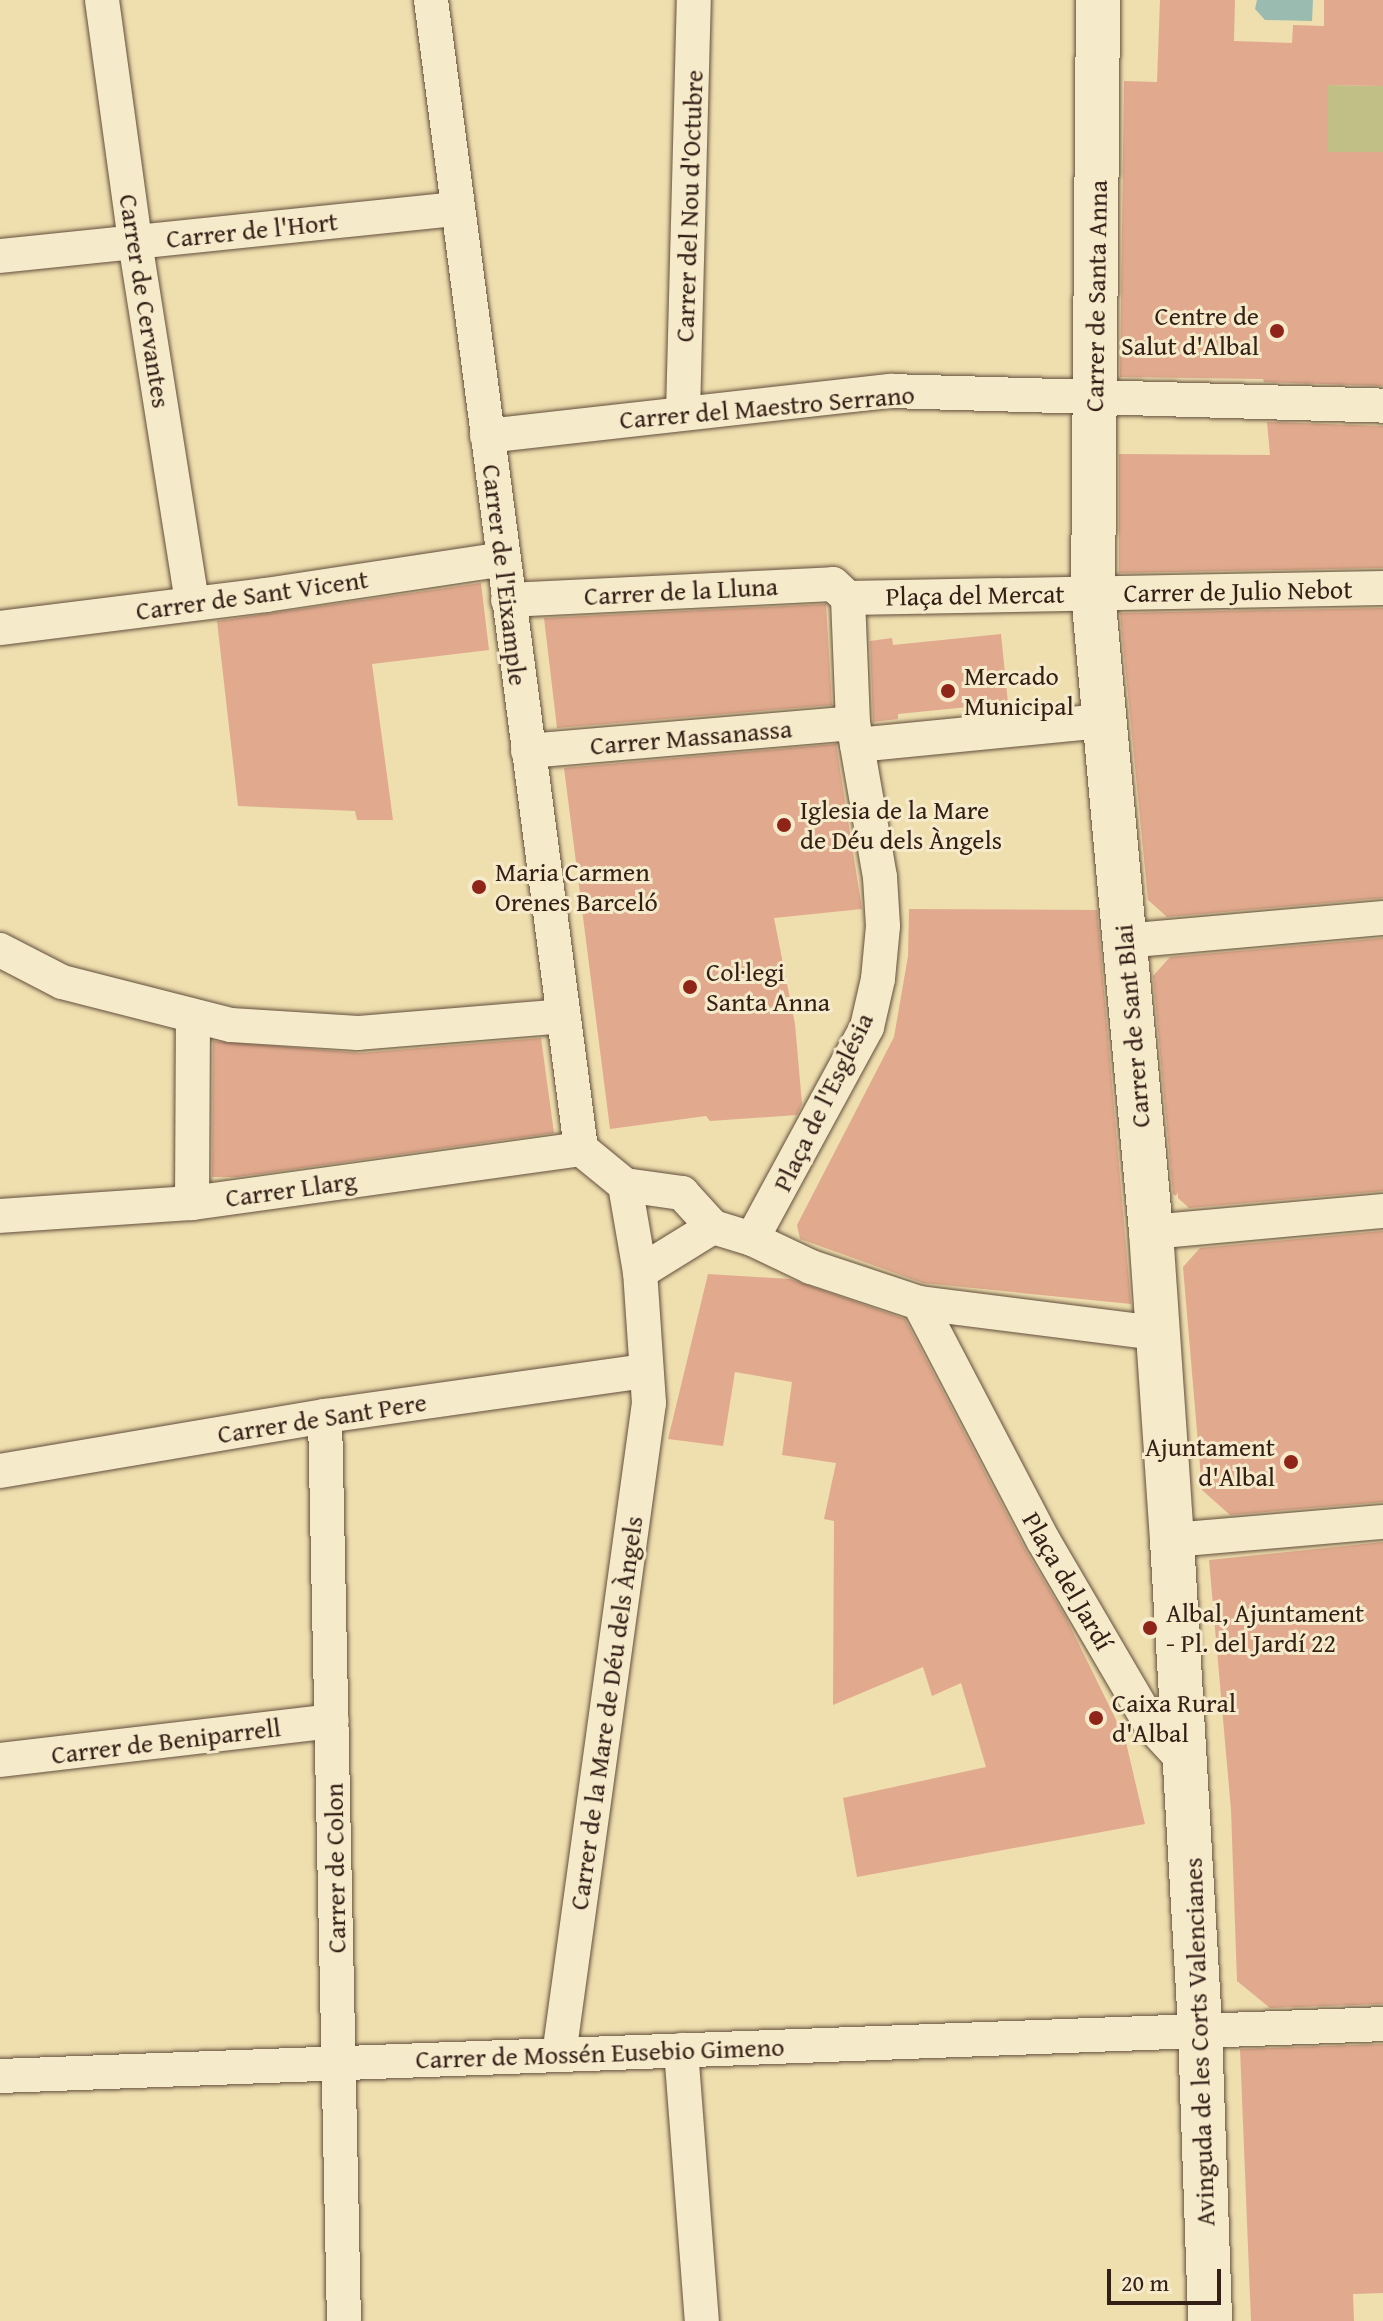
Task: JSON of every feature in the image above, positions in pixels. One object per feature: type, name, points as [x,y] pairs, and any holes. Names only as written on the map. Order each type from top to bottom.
[{"type":"street","name":"Carrer de Cervantes","points":[[102,0],[135,242],[192,602]]},
{"type":"street","name":"Carrer de l'Eixample","points":[[431,0],[581,1149]]},
{"type":"street","name":"Carrer del Nou d'Octubre","points":[[683,413],[694,0]]},
{"type":"street","name":"Carrer de Santa Anna","points":[[1093,593],[1098,0]]},
{"type":"street","name":"Carrer de l'Hort","points":[[0,256],[457,209]]},
{"type":"street","name":"Carrer del Maestro Serrano","points":[[487,436],[890,391],[1383,406]]},
{"type":"street","name":"Carrer de Sant Vicent","points":[[0,628],[503,559]]},
{"type":"street","name":"Carrer de la Lluna","points":[[508,600],[833,584],[848,598]]},
{"type":"street","name":"Carrer de Julio Nebot","points":[[1093,593],[1383,588]]},
{"type":"street","name":"Plaça del Mercat","points":[[855,734],[848,598],[1093,593],[1102,721]]},
{"type":"street","points":[[855,734],[1102,721]]},
{"type":"street","name":"Carrer de Sant Blai","points":[[1102,721],[1158,1333]]},
{"type":"street","name":"Carrer Massanassa","points":[[528,751],[855,734]]},
{"type":"street","name":"Plaça de l'Església","points":[[752,1239],[867,1027],[878,979],[883,926],[880,877],[855,734]]},
{"type":"street","points":[[1124,941],[1383,918]]},
{"type":"street","points":[[0,950],[62,982],[231,1025],[358,1033],[563,1016]]},
{"type":"street","points":[[192,1203],[193,1016]]},
{"type":"street","points":[[581,1149],[625,1185],[682,1193],[713,1227],[752,1239],[811,1267],[919,1303],[1158,1333],[1187,1764]]},
{"type":"street","name":"Carrer Llarg","points":[[0,1216],[192,1203],[581,1149]]},
{"type":"street","name":"Carrer de la Mare de Déu dels Àngels","points":[[559,2055],[649,1403],[640,1272],[625,1185]]},
{"type":"street","points":[[1151,1232],[1383,1211]]},
{"type":"street","points":[[640,1272],[713,1227]]},
{"type":"street","name":"Plaça del Jardí","points":[[919,1303],[1050,1553],[1151,1725],[1187,1764]]},
{"type":"street","name":"Carrer de Sant Pere","points":[[0,1471],[325,1416],[645,1371]]},
{"type":"street","name":"Carrer de Colon","points":[[325,1416],[344,2321]]},
{"type":"street","points":[[1172,1540],[1383,1522]]},
{"type":"street","name":"Carrer de Beniparrell","points":[[0,1760],[332,1721]]},
{"type":"street","name":"Avinguda de les Corts Valencianes","points":[[1187,1764],[1210,2321]]},
{"type":"street","name":"Carrer de Mossén Eusebio Gimeno","points":[[0,2076],[1383,2024]]},
{"type":"street","points":[[681,2050],[702,2321]]},
{"type":"shaded area","points":[[1328,85],[1383,86],[1383,152],[1269,153]]},
{"type":"water","points":[[1257,0],[1313,0],[1312,21],[1265,20],[1255,9]]},
{"type":"building","points":[[1160,0],[1235,0],[1234,41],[1292,43],[1293,25],[1324,26],[1324,0],[1383,0],[1383,86],[1328,85],[1328,152],[1383,152],[1383,386],[1264,382],[1263,379],[1120,377],[1124,81],[1157,82]]},
{"type":"building","points":[[1267,422],[1383,426],[1383,568],[1119,573],[1119,454],[1270,455]]},
{"type":"building","points":[[481,583],[489,650],[372,664],[393,820],[357,820],[355,811],[238,806],[217,621]]},
{"type":"building","points":[[826,604],[832,705],[557,728],[544,618]]},
{"type":"building","points":[[1383,608],[1383,898],[1167,917],[1148,900],[1120,613]]},
{"type":"building","points":[[1001,634],[1008,703],[898,714],[898,719],[873,722],[870,641],[892,638],[893,645]]},
{"type":"building","points":[[836,744],[862,909],[774,918],[795,1024],[802,1104],[797,1115],[710,1121],[706,1116],[610,1129],[564,768]]},
{"type":"building","points":[[909,909],[1097,910],[1131,1304],[923,1283],[800,1239],[797,1225],[894,1037],[908,956]]},
{"type":"building","points":[[1383,938],[1383,1191],[1189,1208],[1178,1198],[1178,1192],[1176,1196],[1173,1194],[1153,976],[1170,957]]},
{"type":"building","points":[[541,1038],[554,1133],[237,1177],[212,1177],[213,1041],[360,1053]]},
{"type":"building","points":[[1383,1231],[1383,1502],[1230,1515],[1202,1490],[1183,1267],[1200,1248]]},
{"type":"building","points":[[708,1274],[790,1279],[905,1319],[1025,1549],[1066,1618],[1125,1738],[1145,1824],[857,1877],[843,1798],[986,1767],[961,1683],[932,1696],[923,1667],[833,1705],[834,1521],[824,1519],[836,1463],[782,1455],[792,1382],[735,1372],[723,1446],[668,1439]]},
{"type":"building","points":[[1383,1542],[1383,2004],[1270,2008],[1237,1981],[1231,1810],[1209,1560]]},
{"type":"building","points":[[1383,2044],[1383,2293],[1353,2294],[1354,2321],[1251,2321],[1240,2049]]},
{"type":"place","name":"Centre de Salut d'Albal","points":[[1277,331]]},
{"type":"place","name":"Mercado Municipal","points":[[948,691]]},
{"type":"place","name":"Iglesia de la Mare de Déu dels Àngels","points":[[784,825]]},
{"type":"place","name":"Maria Carmen Orenes Barceló","points":[[479,887]]},
{"type":"place","name":"Col·legi Santa Anna","points":[[690,987]]},
{"type":"place","name":"Ajuntament d'Albal","points":[[1291,1462]]},
{"type":"place","name":"Albal, Ajuntament - Pl. del Jardí 22","points":[[1150,1628]]},
{"type":"place","name":"Caixa Rural d'Albal","points":[[1096,1718]]}]
